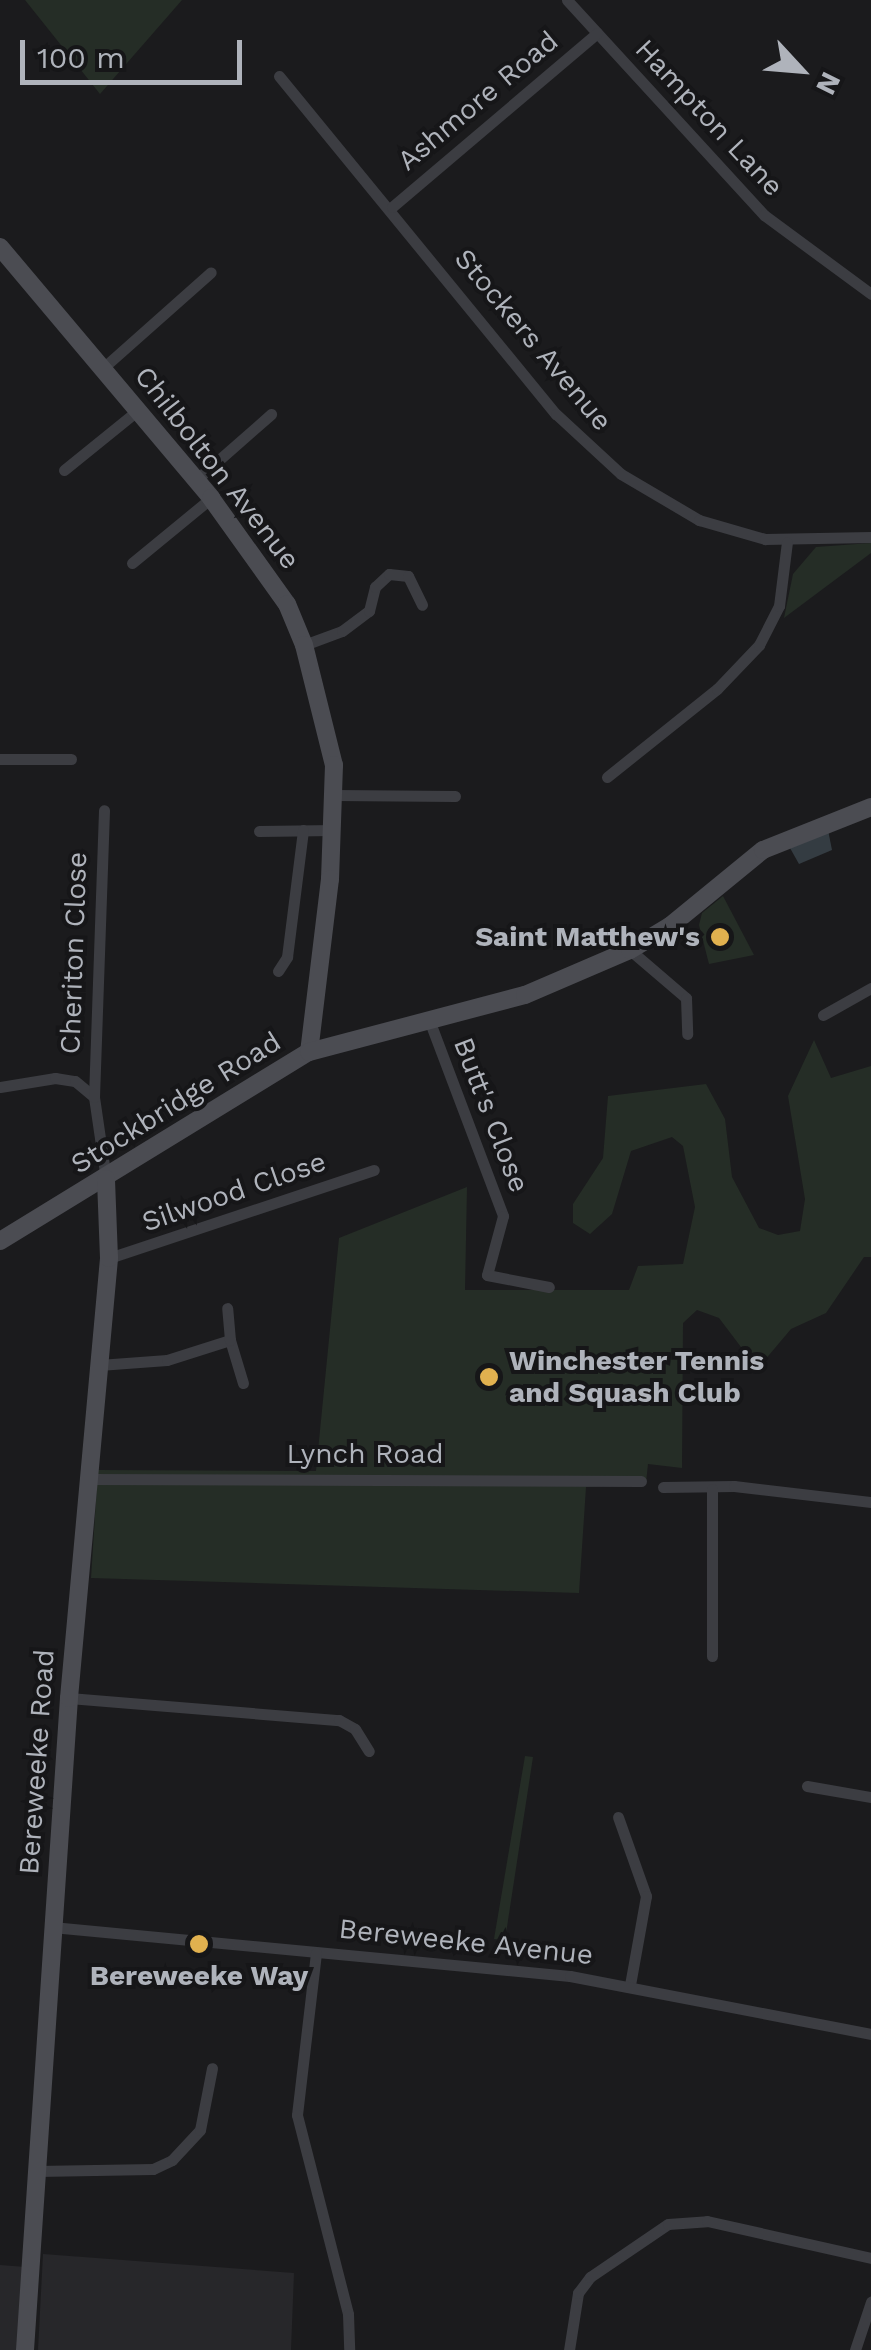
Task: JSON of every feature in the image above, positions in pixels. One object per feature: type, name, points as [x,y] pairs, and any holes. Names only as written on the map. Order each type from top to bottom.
[{"type":"main road","name":"Chilbolton Avenue","points":[[0,247],[211,498],[286,604],[304,645],[324,711],[334,796],[334,830],[309,1052]]},
{"type":"main road","name":"Stockbridge Road","points":[[0,1241],[309,1052],[430,1025],[525,995],[630,950],[670,926],[763,850],[871,807]]},
{"type":"main road","name":"Bereweeke Road","points":[[25,2350],[69,1698],[110,1258],[106,1179]]},
{"type":"street","name":"Hampton Lane","points":[[567,0],[764,215],[871,294]]},
{"type":"street","name":"Ashmore Road","points":[[392,208],[597,33]]},
{"type":"street","name":"Stockers Avenue","points":[[279,76],[587,448],[699,520],[787,542],[871,538]]},
{"type":"street","points":[[103,368],[210,272]]},
{"type":"street","points":[[64,470],[138,410]]},
{"type":"street","points":[[196,480],[271,414]]},
{"type":"street","points":[[132,563],[211,498]]},
{"type":"street","points":[[607,777],[717,688],[759,646],[779,606],[787,542]]},
{"type":"street","points":[[304,645],[342,632],[370,611],[375,587],[389,574],[408,576],[422,605]]},
{"type":"street","points":[[0,760],[71,759]]},
{"type":"street","points":[[334,796],[455,796]]},
{"type":"street","name":"Cheriton Close","points":[[104,810],[94,1097],[106,1179]]},
{"type":"street","points":[[278,971],[288,957],[303,830]]},
{"type":"street","points":[[259,831],[334,830]]},
{"type":"street","points":[[630,950],[686,998],[687,1034]]},
{"type":"street","points":[[823,1015],[871,988]]},
{"type":"street","name":"Butt's Close","points":[[430,1025],[502,1216],[487,1275],[550,1287]]},
{"type":"street","points":[[0,1087],[56,1078],[75,1081],[94,1097]]},
{"type":"street","name":"Silwood Close","points":[[110,1258],[374,1170]]},
{"type":"street","points":[[227,1308],[230,1340],[242,1383]]},
{"type":"street","points":[[98,1365],[167,1360],[230,1340]]},
{"type":"street","name":"Lynch Road","points":[[88,1479],[641,1480]]},
{"type":"street","points":[[662,1487],[871,1502]]},
{"type":"street","points":[[712,1489],[712,1656]]},
{"type":"street","points":[[69,1698],[339,1720],[355,1729],[369,1751]]},
{"type":"street","points":[[807,1786],[871,1797]]},
{"type":"street","points":[[618,1817],[646,1896],[630,1984]]},
{"type":"street","name":"Bereweeke Avenue","points":[[52,1926],[630,1984],[871,2034]]},
{"type":"street","points":[[316,1953],[297,2114],[348,2314],[349,2350]]},
{"type":"street","points":[[37,2171],[154,2169],[172,2160],[200,2130],[212,2068]]},
{"type":"street","points":[[569,2350],[584,2284],[668,2224],[707,2221],[871,2258]]},
{"type":"street","points":[[855,2350],[871,2302]]},
{"type":"shaded area","points":[[25,0],[182,0],[100,94]]},
{"type":"shaded area","points":[[871,543],[871,553],[784,618],[793,574],[816,547]]},
{"type":"shaded area","points":[[828,830],[832,850],[799,864],[790,848]]},
{"type":"shaded area","points":[[723,896],[754,955],[709,964],[699,925],[702,913]]},
{"type":"shaded area","name":"Winchester Tennis and Squash Club","points":[[814,1040],[831,1078],[871,1066],[871,1257],[864,1257],[826,1313],[791,1329],[764,1361],[744,1351],[719,1318],[697,1310],[683,1323],[682,1468],[648,1464],[646,1483],[586,1487],[579,1593],[91,1578],[98,1470],[316,1471],[339,1238],[467,1187],[465,1290],[629,1290],[638,1266],[683,1264],[695,1207],[683,1146],[672,1137],[631,1151],[612,1214],[590,1234],[573,1223],[573,1204],[603,1158],[608,1096],[706,1084],[725,1119],[732,1177],[759,1228],[778,1235],[800,1231],[805,1199],[788,1096]]},
{"type":"shaded area","points":[[525,1756],[533,1757],[505,1940],[494,1939]]},
{"type":"shaded area","points":[[43,2254],[294,2273],[291,2350],[38,2350]]},
{"type":"shaded area","points":[[0,2265],[26,2267],[20,2350],[0,2350]]},
{"type":"place","name":"Saint Matthew's","points":[[720,937]]},
{"type":"place","name":"Winchester Tennis and Squash Club","points":[[489,1377]]},
{"type":"place","name":"Bereweeke Way","points":[[199,1944]]}]
